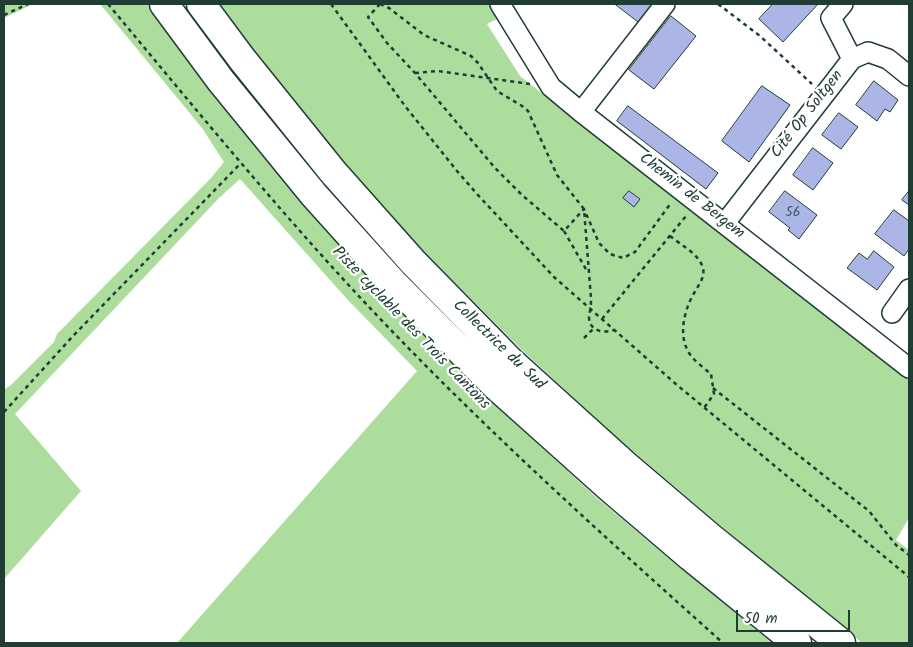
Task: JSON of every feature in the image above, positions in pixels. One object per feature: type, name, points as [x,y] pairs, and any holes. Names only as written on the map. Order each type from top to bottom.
[{"type":"highway","name":"Collectrice du Sud","points":[[164,4],[221,80],[308,188],[395,285],[494,384],[691,557],[797,643]]},
{"type":"highway","name":"Collectrice du Sud","points":[[201,4],[242,59],[333,172],[413,262],[512,363],[625,465],[711,538],[841,643]]},
{"type":"street","name":"Chemin de Bergem","points":[[500,4],[551,87],[909,368]]},
{"type":"street","points":[[581,112],[664,4]]},
{"type":"street","points":[[842,4],[831,18],[852,59]]},
{"type":"street","name":"Cité Op Soltgen","points":[[725,223],[852,59],[868,52],[888,59],[909,76]]},
{"type":"street","points":[[892,313],[909,289]]},
{"type":"path","points":[[4,15],[28,4]]},
{"type":"path","name":"Piste cyclable des Trois Cantons","points":[[108,4],[241,163],[354,291],[424,364],[572,506],[723,643]]},
{"type":"path","points":[[331,4],[405,106],[477,194],[554,277],[704,408],[909,577]]},
{"type":"path","points":[[588,273],[564,231],[522,195],[495,168],[415,73],[387,44],[368,17],[380,4],[389,8],[424,35],[471,56],[497,91],[528,111],[557,175],[584,209],[600,243],[610,254],[623,258],[635,252],[681,189]]},
{"type":"path","points":[[718,4],[760,36],[824,94]]},
{"type":"path","points":[[415,73],[438,71],[551,87]]},
{"type":"path","points":[[4,412],[73,336],[241,163]]},
{"type":"path","points":[[602,320],[698,202]]},
{"type":"path","points":[[564,231],[584,209]]},
{"type":"path","points":[[584,209],[591,310],[589,315],[590,322],[600,332],[614,330]]},
{"type":"path","points":[[670,236],[691,252],[700,261],[704,270],[702,279],[690,300],[684,319],[686,349],[711,374],[714,394],[704,408]]},
{"type":"path","points":[[584,338],[594,328]]},
{"type":"path","points":[[713,388],[869,512],[896,545],[909,555]]},
{"type":"green space","points":[[4,4],[33,4],[4,18]]},
{"type":"green space","points":[[100,4],[147,4],[209,88],[303,205],[383,293],[480,391],[597,498],[772,643],[177,643],[417,371],[346,298],[240,179],[219,198],[15,414],[81,491],[4,579],[4,388],[11,385],[54,342],[57,334],[211,178],[224,162],[202,128]]},
{"type":"green space","points":[[219,4],[490,4],[499,18],[487,24],[520,76],[557,105],[565,87],[725,212],[725,223],[909,368],[909,518],[896,540],[909,550],[909,643],[862,643],[615,436],[525,353],[424,252],[342,161],[251,48]]},
{"type":"building","points":[[615,4],[654,4],[640,23]]},
{"type":"building","points":[[773,4],[818,4],[783,42],[759,19]]},
{"type":"building","points":[[671,16],[696,36],[654,89],[629,70]]},
{"type":"building","points":[[874,81],[898,100],[890,112],[885,109],[877,121],[856,105]]},
{"type":"building","points":[[762,86],[790,105],[749,162],[722,141]]},
{"type":"building","points":[[628,106],[718,173],[706,189],[617,121]]},
{"type":"building","points":[[839,113],[858,127],[841,149],[822,135]]},
{"type":"building","points":[[813,148],[833,163],[813,190],[793,175]]},
{"type":"building","points":[[629,191],[640,199],[634,207],[623,198]]},
{"type":"building","points":[[785,191],[817,215],[799,239],[788,230],[790,228],[769,212]]},
{"type":"building","points":[[909,191],[909,205],[902,200]]},
{"type":"building","points":[[894,210],[909,221],[909,249],[904,256],[875,234]]},
{"type":"building","points":[[874,251],[894,267],[877,290],[847,268],[859,253],[867,259]]}]
